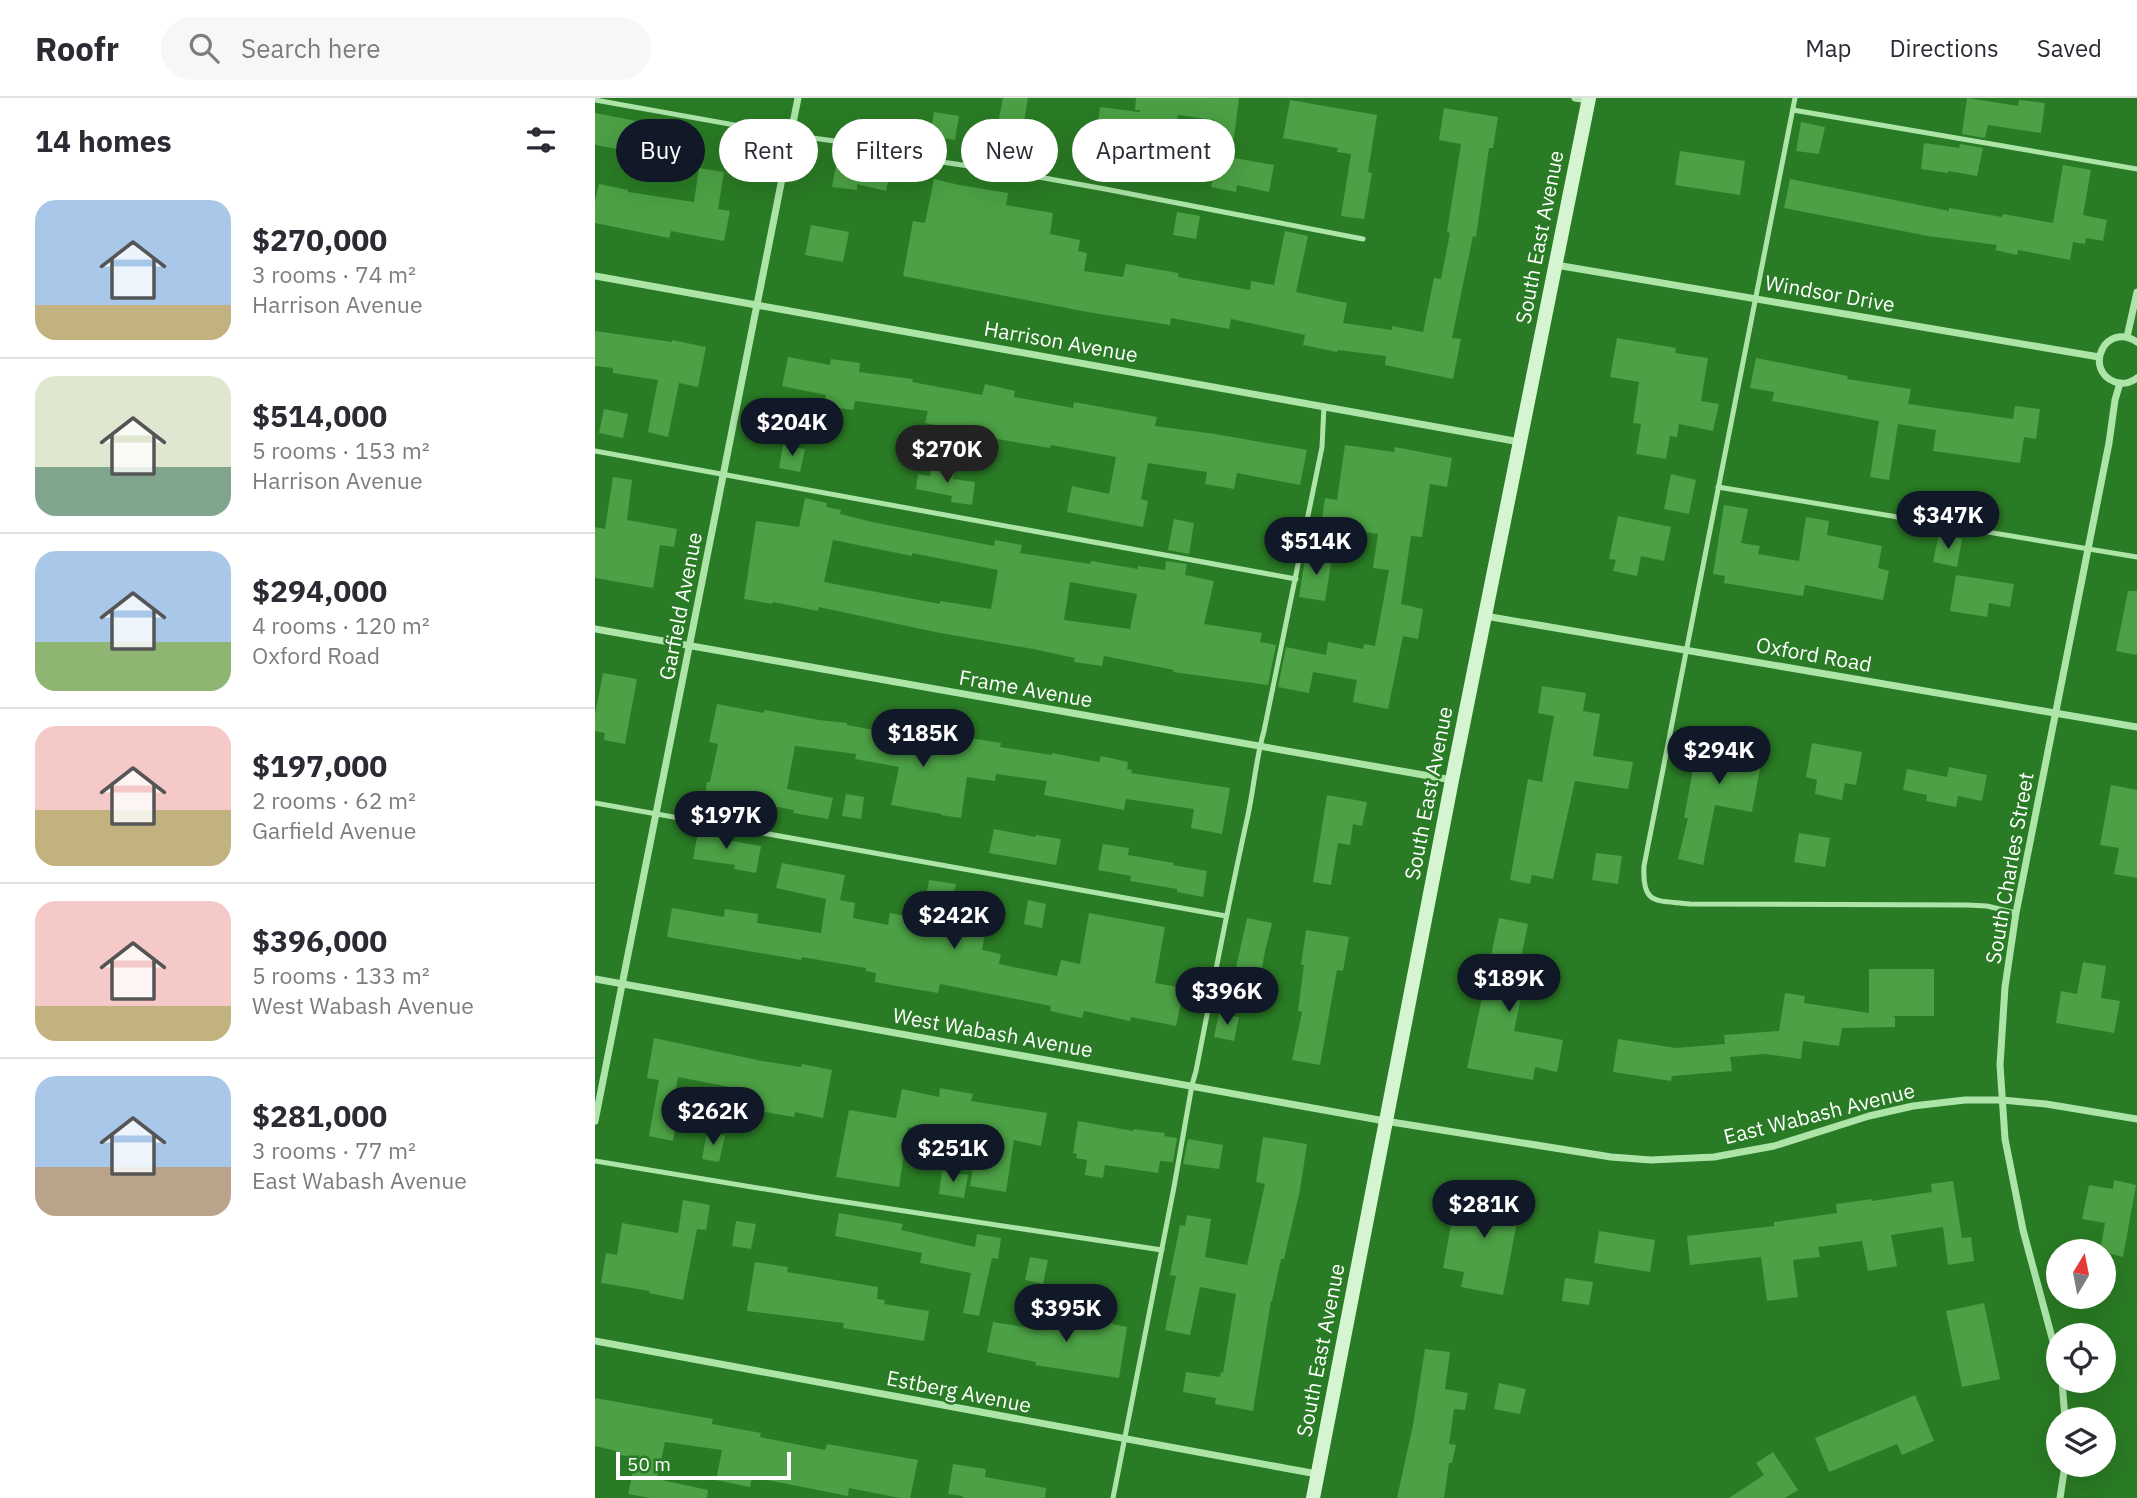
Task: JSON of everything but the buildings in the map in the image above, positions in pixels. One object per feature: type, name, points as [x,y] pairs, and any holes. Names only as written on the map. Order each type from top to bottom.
[{"type":"main road","name":"South East Avenue","points":[[1313,1498],[1451,780],[1555,265],[1584,99]]},
{"type":"street","name":"Garfield Avenue","points":[[793,119],[798,98]]},
{"type":"street","name":"Garfield Avenue","points":[[595,1121],[781,182]]},
{"type":"street","name":"Windsor Drive","points":[[1555,265],[2099,357]]},
{"type":"street","name":"Harrison Avenue","points":[[595,276],[1520,442]]},
{"type":"street","points":[[2127,337],[2137,292]]},
{"type":"street","points":[[2137,342],[2127,337],[2112,339],[2101,350],[2099,357],[2107,377],[2120,383],[2137,378]]},
{"type":"street","name":"South Charles Street","points":[[2048,1323],[2023,1230],[2004,1139],[2000,1065],[2005,987],[2016,913],[2120,383]]},
{"type":"street","name":"Oxford Road","points":[[1485,616],[2137,727]]},
{"type":"street","name":"Frame Avenue","points":[[595,629],[1451,780]]},
{"type":"street","name":"West Wabash Avenue","points":[[595,979],[1385,1121]]},
{"type":"street","name":"East Wabash Avenue","points":[[1385,1121],[1611,1157],[1651,1160],[1714,1157],[1774,1146],[1869,1116],[1913,1106],[1965,1100],[2046,1104],[2137,1119]]},
{"type":"street","name":"Estberg Avenue","points":[[595,1341],[1318,1474]]},
{"type":"street","points":[[2060,1498],[2063,1477]]},
{"type":"lane","points":[[1795,98],[1644,866],[1643,885],[1645,892],[1658,900],[1690,904],[1968,905],[1987,906],[2016,913]]},
{"type":"lane","points":[[595,100],[719,122]]},
{"type":"lane","points":[[1793,110],[2137,169]]},
{"type":"lane","points":[[818,139],[1105,188],[1363,239]]},
{"type":"lane","points":[[1114,1498],[1192,1085],[1322,447],[1324,406]]},
{"type":"lane","points":[[595,451],[1296,579]]},
{"type":"lane","points":[[1718,487],[2137,557]]},
{"type":"lane","points":[[595,803],[1226,916]]},
{"type":"lane","points":[[595,1161],[1162,1251]]}]
